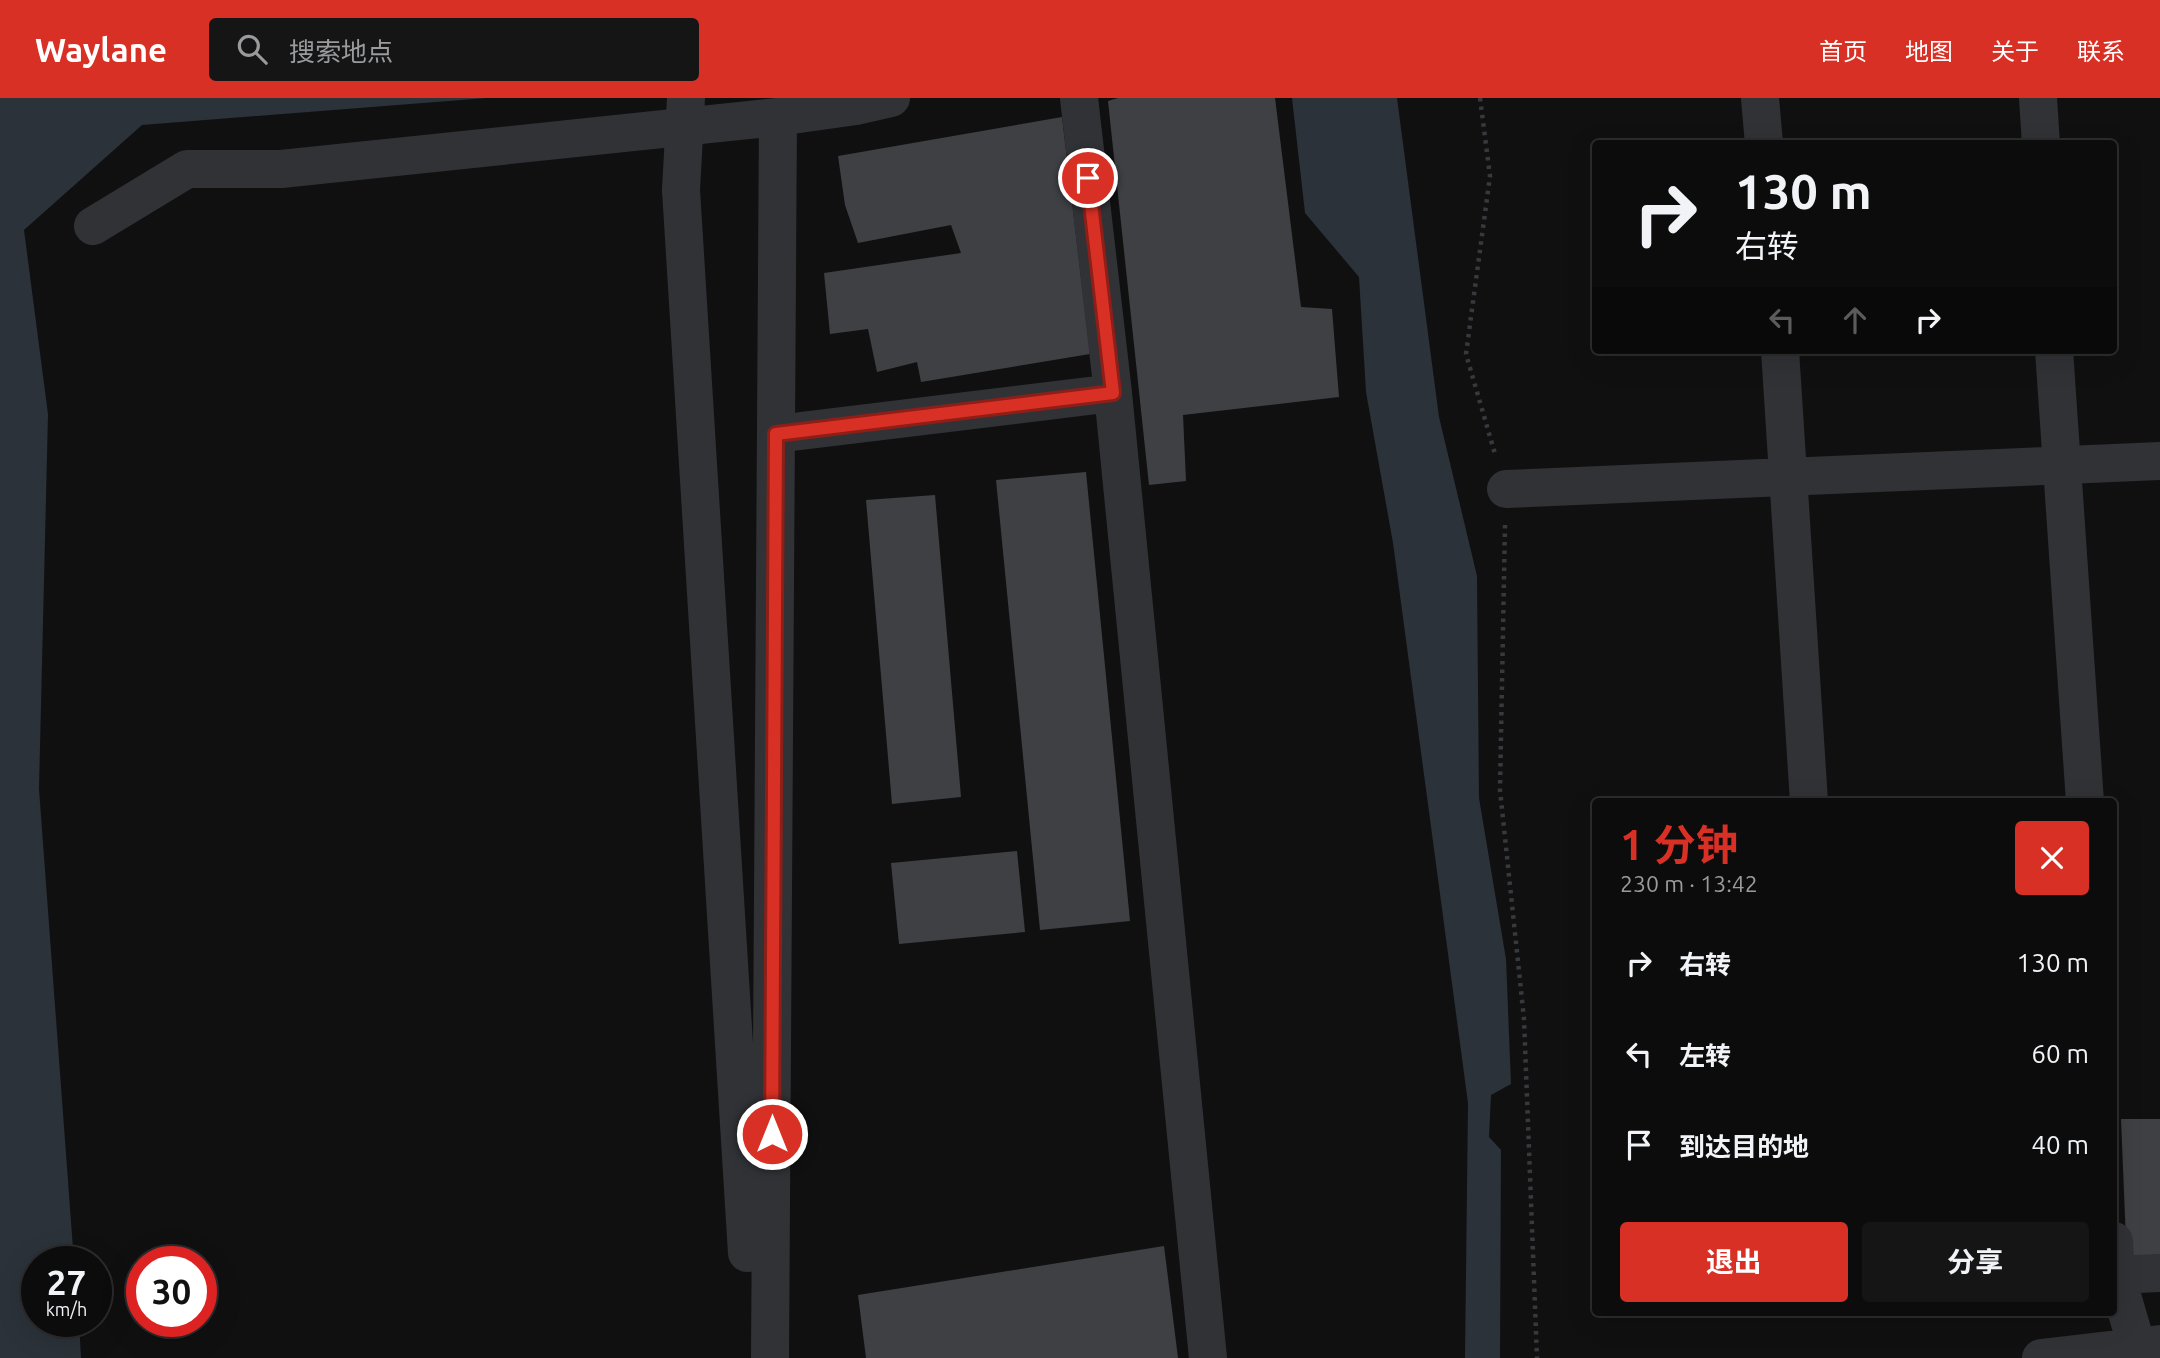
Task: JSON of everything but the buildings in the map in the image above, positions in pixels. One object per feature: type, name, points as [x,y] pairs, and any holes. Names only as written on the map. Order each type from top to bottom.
[{"type":"street","points":[[685,98],[681,190],[754,1358]]},
{"type":"street","points":[[93,226],[187,169],[281,169],[778,117],[891,98]]},
{"type":"street","points":[[1079,98],[1113,393],[1208,1358]]},
{"type":"street","points":[[1760,98],[1764,140]]},
{"type":"street","points":[[2038,98],[2041,140]]},
{"type":"street","points":[[770,1358],[778,117]]},
{"type":"street","points":[[1780,354],[1809,798]]},
{"type":"street","points":[[2054,354],[2085,798]]},
{"type":"street","points":[[776,434],[1113,393]]},
{"type":"street","points":[[1506,489],[2160,461]]},
{"type":"street","points":[[2117,1264],[2160,1272]]},
{"type":"street","points":[[2041,1358],[2148,1345],[2117,1269]]},
{"type":"path","points":[[1480,98],[1490,176],[1466,354],[1506,489],[1500,790],[1524,1019],[1537,1358]]},
{"type":"shaded area","points":[[0,98],[487,98],[142,125],[24,230],[48,414],[39,789],[73,1246],[21,1246],[21,1337],[80,1337],[81,1358],[0,1358]]},
{"type":"shaded area","points":[[1292,98],[1397,98],[1439,417],[1477,576],[1479,798],[1506,959],[1511,1084],[1491,1095],[1489,1137],[1501,1150],[1500,1358],[1465,1358],[1468,1103],[1393,543],[1366,392],[1359,277],[1305,213]]},
{"type":"route","points":[[772,1134],[776,434],[1113,393],[1088,178]]}]
